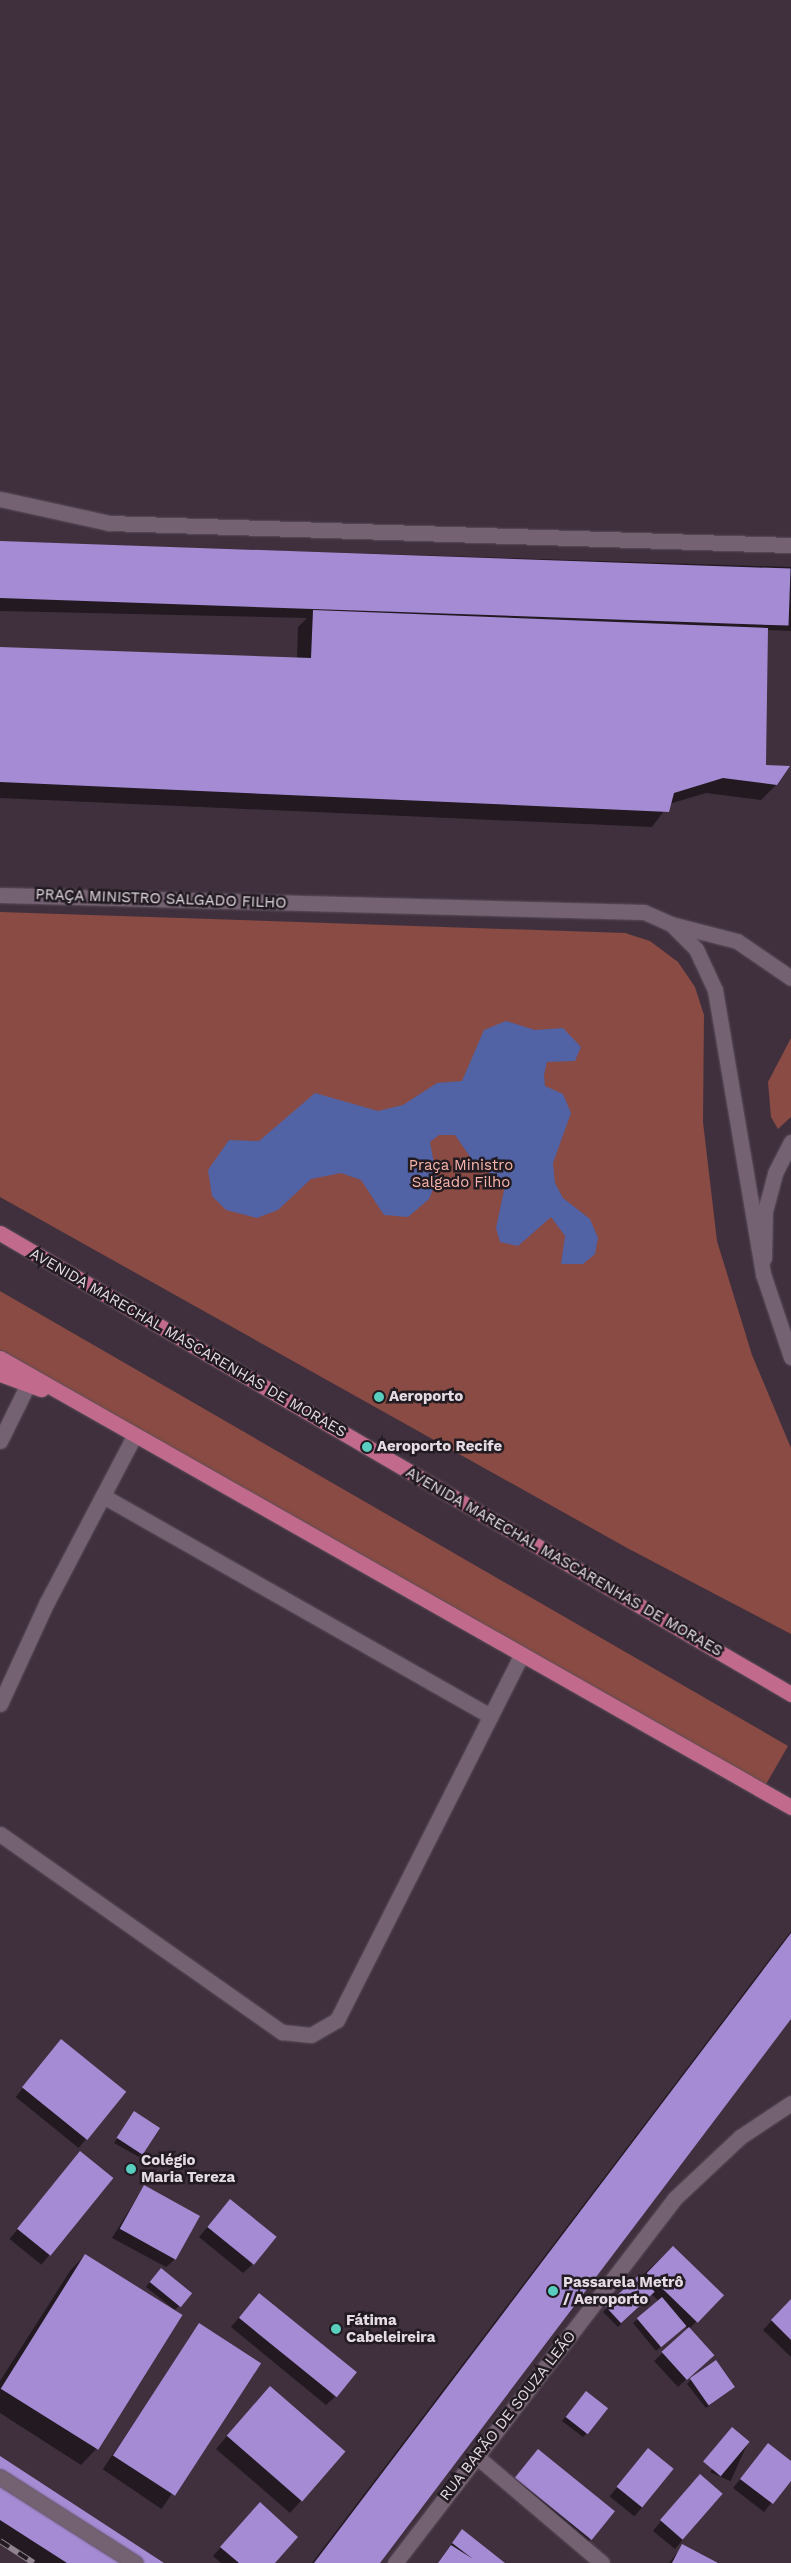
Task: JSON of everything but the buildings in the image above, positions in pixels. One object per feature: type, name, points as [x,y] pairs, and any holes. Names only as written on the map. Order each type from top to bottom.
[{"type":"highway","name":"AVENIDA MARECHAL MASCARENHAS DE MORAES","points":[[0,1233],[791,1694]]},
{"type":"highway","points":[[0,1358],[134,1436],[791,1807]]},
{"type":"highway","points":[[0,1374],[78,1402]]},
{"type":"street","points":[[0,499],[109,523],[791,545]]},
{"type":"street","name":"PRAÇA MINISTRO SALGADO FILHO","points":[[0,895],[644,912],[671,924],[696,949],[715,990],[763,1274],[791,1357]]},
{"type":"street","points":[[671,924],[737,941],[790,976]]},
{"type":"street","name":"PRAÇA MINISTRO SALGADO FILHO","points":[[763,1274],[765,1211],[776,1173],[791,1142]]},
{"type":"street","points":[[0,1441],[28,1384]]},
{"type":"street","points":[[0,1704],[47,1602],[134,1436]]},
{"type":"street","points":[[103,1496],[489,1715]]},
{"type":"street","points":[[0,1834],[282,2032],[311,2035],[337,2020],[489,1715],[522,1654]]},
{"type":"street","name":"RUA BARÃO DE SOUZA LEÃO","points":[[395,2563],[674,2198],[740,2137],[791,2103]]},
{"type":"street","points":[[476,2456],[602,2563]]},
{"type":"street","points":[[0,2477],[134,2563]]},
{"type":"green space","name":"Praça Ministro Salgado Filho","points":[[0,912],[625,933],[650,941],[678,962],[695,987],[704,1015],[703,1122],[717,1241],[752,1355],[791,1448],[791,1634],[629,1549],[0,1197]]},
{"type":"green space","points":[[791,1038],[791,1117],[778,1129],[771,1117],[768,1082]]},
{"type":"green space","points":[[0,1291],[788,1746],[763,1790],[0,1350]]},
{"type":"water","points":[[506,1021],[535,1030],[563,1028],[581,1047],[575,1061],[547,1062],[544,1075],[545,1086],[563,1094],[571,1113],[553,1163],[555,1183],[563,1198],[590,1219],[598,1238],[595,1254],[583,1264],[561,1264],[565,1236],[551,1217],[518,1246],[500,1242],[496,1228],[506,1181],[477,1167],[455,1135],[439,1135],[430,1142],[437,1180],[429,1199],[408,1217],[384,1215],[361,1180],[341,1173],[311,1179],[278,1210],[257,1218],[226,1210],[212,1196],[208,1170],[229,1140],[259,1141],[315,1093],[378,1111],[403,1105],[437,1083],[462,1081],[484,1030]]},
{"type":"railway","points":[[0,2541],[34,2563]]},
{"type":"place","name":"Aeroporto","points":[[379,1397]]},
{"type":"place","name":"Aeroporto Recife","points":[[367,1447]]},
{"type":"place","name":"Colégio Maria Tereza","points":[[131,2169]]},
{"type":"place","name":"Passarela Metrô / Aeroporto","points":[[553,2291]]},
{"type":"place","name":"Fátima Cabeleireira","points":[[336,2329]]}]
